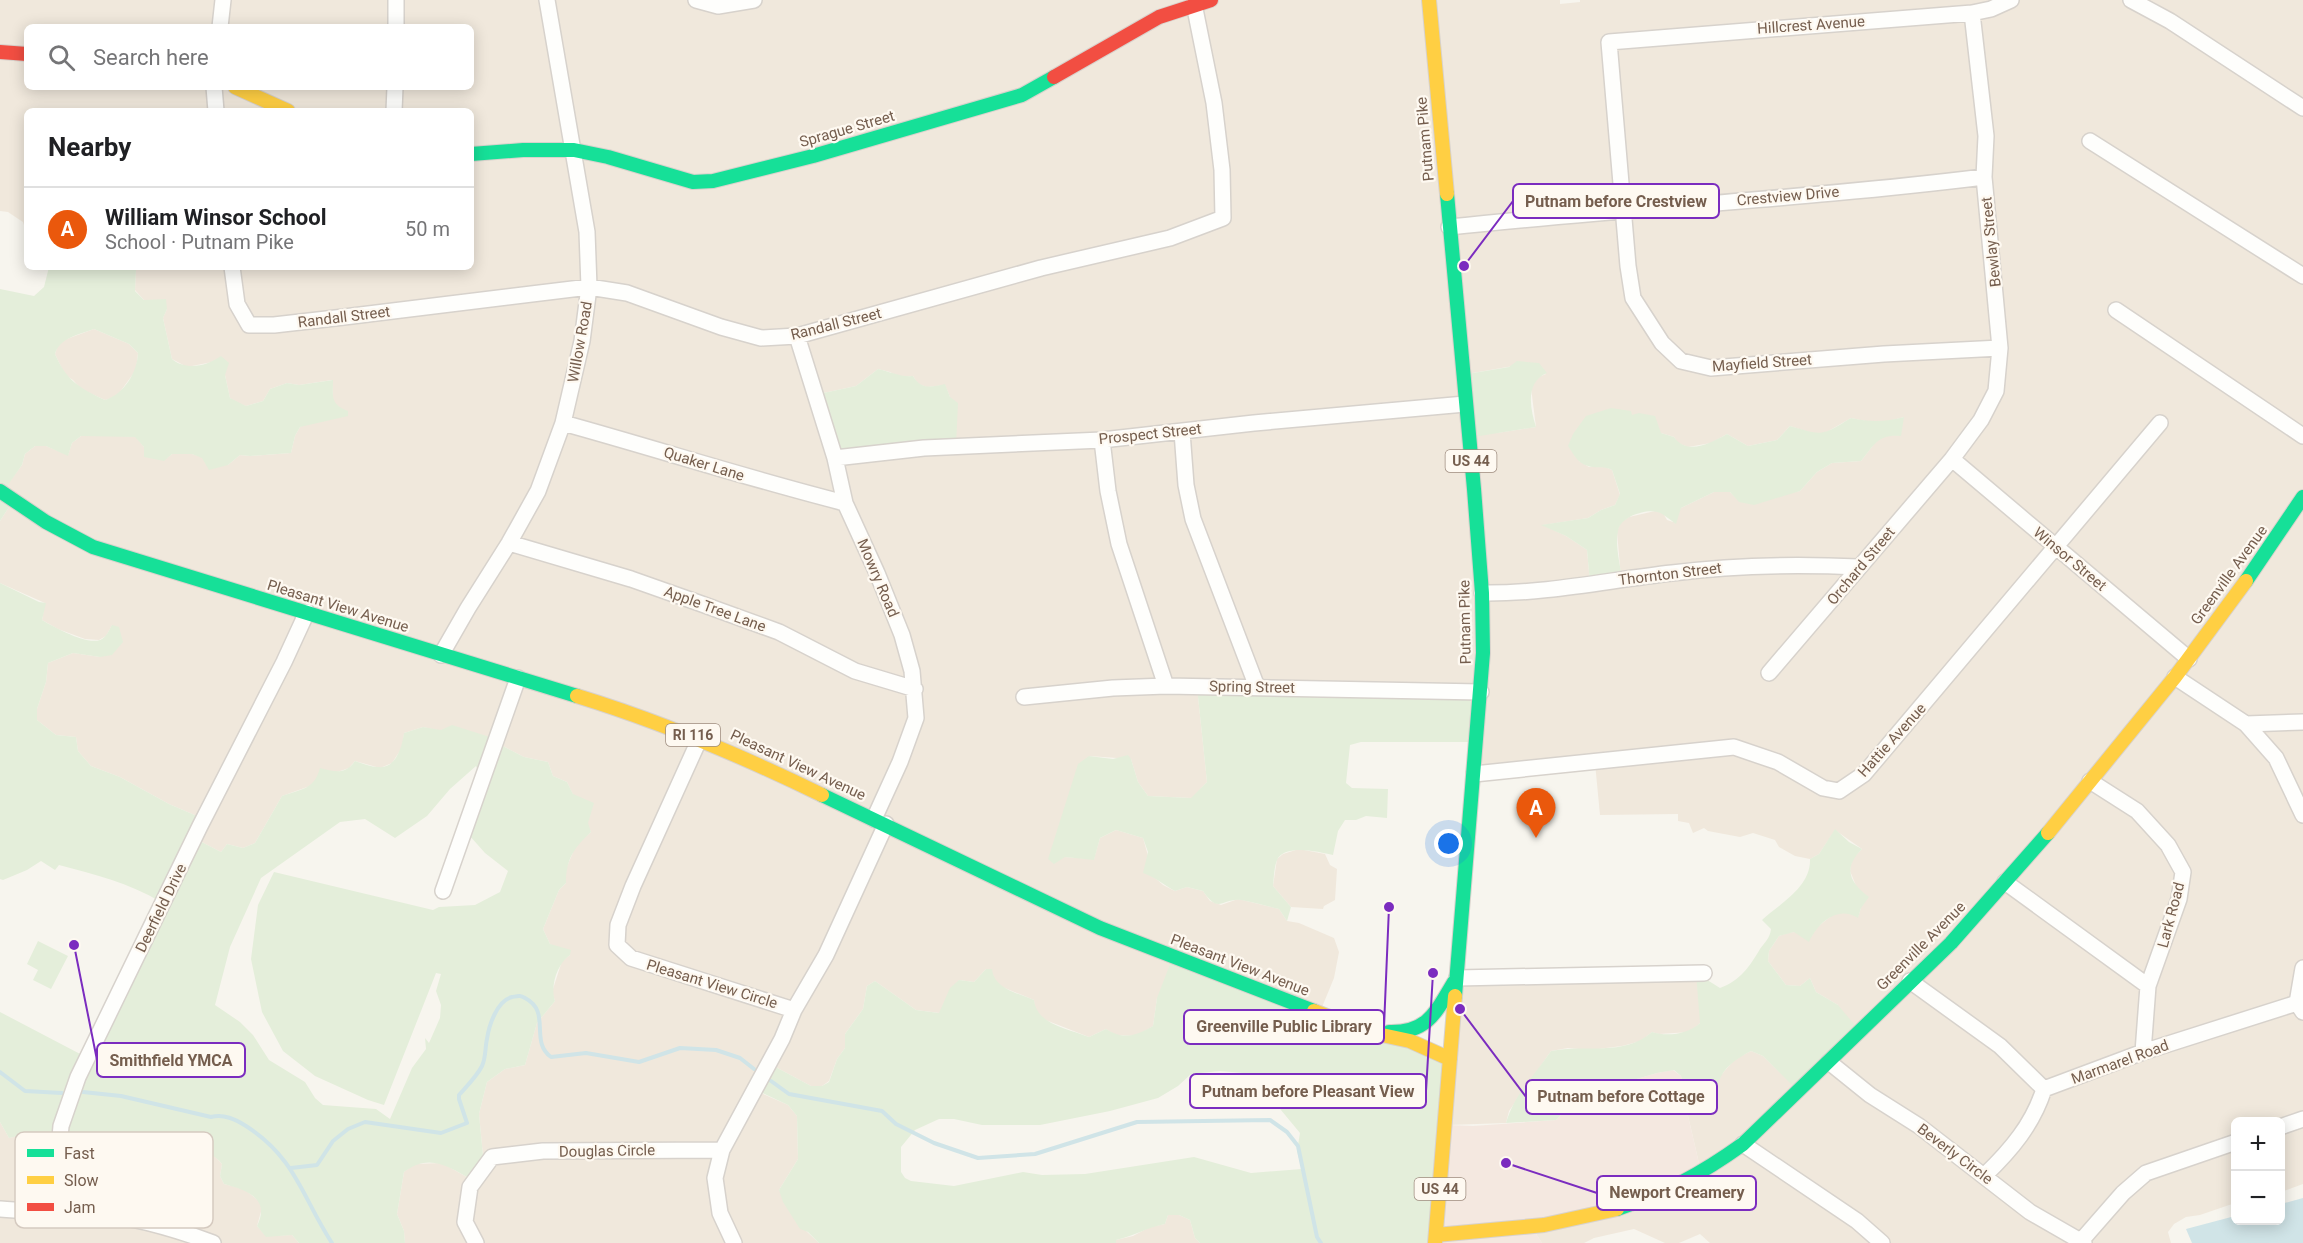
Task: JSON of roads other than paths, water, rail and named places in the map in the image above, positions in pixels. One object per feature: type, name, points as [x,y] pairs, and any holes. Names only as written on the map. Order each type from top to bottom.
[{"type":"main road","name":"Sprague Street","points":[[474,154],[523,150],[574,150],[609,157],[693,182],[713,181],[813,156],[1022,95],[1159,17],[1211,0]]},
{"type":"main road","name":"Putnam Pike","points":[[1429,0],[1474,489],[1482,593],[1483,653],[1436,1239]]},
{"type":"main road","points":[[0,52],[24,54]]},
{"type":"main road","points":[[242,90],[281,108]]},
{"type":"main road","name":"Pleasant View Avenue","points":[[0,491],[46,522],[93,547],[233,592],[307,612],[639,715],[700,738],[1100,928],[1368,1032],[1396,1036],[1425,1045],[1450,1059]]},
{"type":"main road","name":"Greenville Avenue","points":[[1436,1239],[1537,1227],[1630,1204],[1668,1190],[1712,1167],[1743,1144],[1951,943],[2006,882],[2175,677],[2239,592],[2303,497]]},
{"type":"main road","points":[[1368,1032],[1410,1032],[1425,1022],[1440,1006],[1456,978]]},
{"type":"main road","name":"Pleasant View Avenue","points":[[1368,1032],[1391,1049],[1401,1053]]},
{"type":"main road","points":[[1421,1061],[1450,1059]]},
{"type":"street","points":[[220,24],[223,0]]},
{"type":"street","points":[[396,0],[396,24]]},
{"type":"street","name":"Willow Road","points":[[441,655],[538,491],[563,423],[582,341],[589,286],[587,232],[548,0]]},
{"type":"street","points":[[696,0],[718,6],[754,0]]},
{"type":"street","name":"Hillcrest Avenue","points":[[1609,42],[1972,13],[1991,9],[2011,0]]},
{"type":"street","points":[[2131,0],[2170,21],[2303,108]]},
{"type":"street","name":"Randall Street","points":[[232,271],[237,304],[249,325],[333,319],[589,286],[627,293],[721,327],[760,338],[797,336],[1041,268],[1170,238],[1222,218],[1222,170],[1214,103],[1194,4]]},
{"type":"street","name":"Bewlay Street","points":[[1952,459],[1981,420],[1996,391],[2000,348],[1984,177],[1986,136],[1972,13]]},
{"type":"street","name":"Mayfield Street","points":[[1609,42],[1625,209],[1628,266],[1633,298],[1662,343],[1681,361],[1711,368],[1884,354],[2000,348]]},
{"type":"street","points":[[214,90],[216,108]]},
{"type":"street","points":[[394,108],[395,90]]},
{"type":"street","points":[[2090,141],[2303,276]]},
{"type":"street","name":"Crestview Drive","points":[[1449,227],[1984,177]]},
{"type":"street","points":[[2116,310],[2303,436]]},
{"type":"street","name":"Mowry Road","points":[[797,336],[835,458],[845,503],[902,635],[912,671],[916,718],[880,822]]},
{"type":"street","name":"Prospect Street","points":[[835,458],[924,448],[1102,440],[1254,423],[1465,404]]},
{"type":"street","name":"Quaker Lane","points":[[563,423],[777,486],[845,503]]},
{"type":"street","name":"Hattie Avenue","points":[[1474,774],[1734,747],[1778,762],[1823,788],[1839,791],[1864,774],[2160,423]]},
{"type":"street","points":[[1182,432],[1186,485],[1194,519],[1257,687]]},
{"type":"street","points":[[1102,440],[1108,491],[1119,544],[1166,686]]},
{"type":"street","name":"Winsor Street","points":[[1952,459],[2188,659]]},
{"type":"street","name":"Orchard Street","points":[[1769,673],[1952,459]]},
{"type":"street","name":"Apple Tree Lane","points":[[509,543],[631,579],[709,606],[779,632],[855,671],[915,689]]},
{"type":"street","name":"Thornton Street","points":[[1482,593],[1567,587],[1738,566],[1791,564],[1859,567]]},
{"type":"street","name":"Deerfield Drive","points":[[61,1132],[78,1077],[203,819],[284,662],[307,612]]},
{"type":"street","points":[[2175,677],[2246,724],[2276,758],[2303,814]]},
{"type":"street","points":[[443,891],[518,678]]},
{"type":"street","name":"Spring Street","points":[[1024,697],[1113,688],[1166,686],[1481,692]]},
{"type":"street","points":[[2246,724],[2303,722]]},
{"type":"street","name":"Pleasant View Circle","points":[[700,738],[633,886],[618,925],[617,945],[631,958],[794,1010],[826,955],[880,822]]},
{"type":"street","name":"Lark Road","points":[[2090,781],[2136,811],[2168,845],[2183,872],[2179,899],[2148,986],[2143,1052]]},
{"type":"street","points":[[2006,882],[2148,986]]},
{"type":"street","points":[[2300,1008],[2303,968]]},
{"type":"street","points":[[1456,978],[1704,973]]},
{"type":"street","points":[[1910,981],[2000,1046],[2044,1089],[2039,1106],[2013,1147],[1985,1175]]},
{"type":"street","name":"Marmarel Road","points":[[2044,1089],[2143,1052],[2300,1008]]},
{"type":"street","points":[[734,1243],[720,1213],[715,1178],[722,1150],[782,1039],[794,1010]]},
{"type":"street","name":"Beverly Circle","points":[[1829,1062],[1870,1095],[1919,1126],[1985,1175],[2030,1212],[2083,1242]]},
{"type":"street","points":[[2285,1125],[2303,1119]]},
{"type":"street","points":[[2083,1242],[2123,1193],[2146,1173],[2231,1143]]},
{"type":"street","points":[[1743,1144],[1857,1221],[1882,1243]]},
{"type":"street","name":"Douglas Circle","points":[[476,1243],[465,1222],[470,1187],[492,1157],[543,1151],[722,1150]]},
{"type":"street","points":[[0,1209],[15,1211]]},
{"type":"street","points":[[170,1228],[213,1243]]},
{"type":"waterway","points":[[291,1168],[317,1165],[333,1141],[348,1129],[365,1122],[441,1133],[467,1123],[459,1095],[482,1066],[488,1033],[498,1008],[512,997],[522,996],[533,1004],[539,1019],[541,1043],[551,1057],[586,1053],[639,1062],[680,1048],[716,1050],[740,1058],[754,1069]]},
{"type":"waterway","points":[[0,1072],[25,1091],[62,1093]]},
{"type":"waterway","points":[[771,1081],[789,1094],[882,1111],[896,1124],[934,1143],[978,1158],[1035,1154],[1137,1122],[1270,1120],[1287,1132],[1298,1146],[1317,1237],[1321,1243]]},
{"type":"waterway","points":[[83,1092],[121,1096],[211,1117],[234,1119],[242,1123],[263,1138],[287,1165],[332,1243]]},
{"type":"place","name":"Putnam before Crestview","points":[[1464,266]]},
{"type":"place","name":"William Winsor School","points":[[1536,838]]},
{"type":"place","name":"Greenville Public Library","points":[[1389,907]]},
{"type":"place","name":"Smithfield YMCA","points":[[74,945]]},
{"type":"place","name":"Putnam before Pleasant View","points":[[1433,973]]},
{"type":"place","name":"Putnam before Cottage","points":[[1460,1009]]},
{"type":"place","name":"Newport Creamery","points":[[1506,1163]]}]
